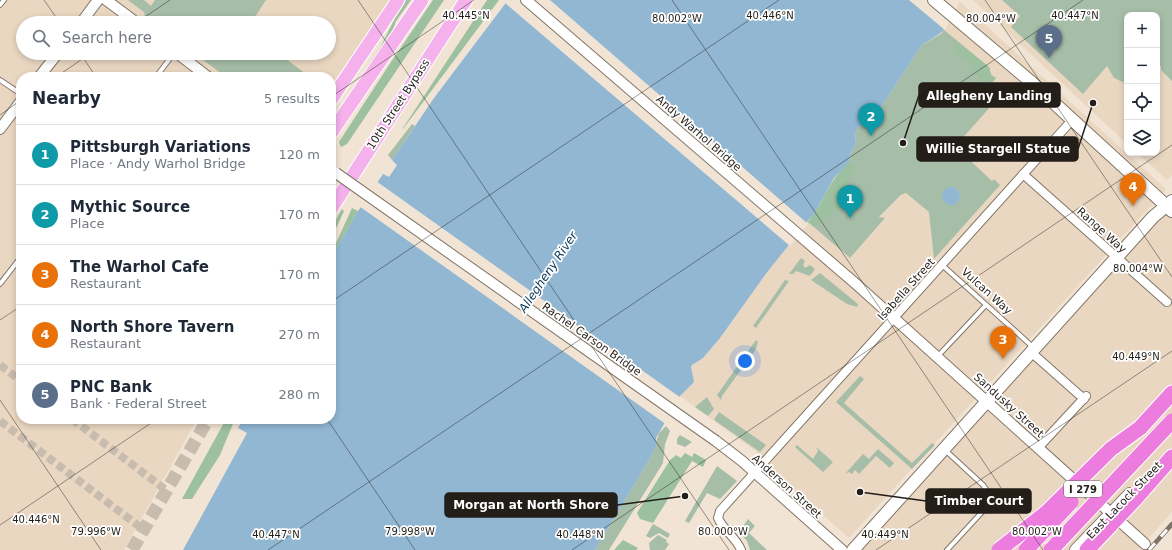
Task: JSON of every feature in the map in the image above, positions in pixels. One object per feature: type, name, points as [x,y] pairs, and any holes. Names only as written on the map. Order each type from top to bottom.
[{"type":"highway","name":"I 279","points":[[1026,550],[1172,393]]},
{"type":"highway","points":[[1051,550],[1172,421]]},
{"type":"highway","points":[[999,550],[1046,513],[1111,449],[1140,428]]},
{"type":"highway","points":[[1088,550],[1172,457]]},
{"type":"highway","points":[[1135,499],[1172,465]]},
{"type":"main road","points":[[336,93],[398,0]]},
{"type":"main road","points":[[336,126],[422,0]]},
{"type":"main road","name":"10th Street Bypass","points":[[336,201],[466,0]]},
{"type":"main road","points":[[853,550],[1153,217],[1170,206],[1073,119],[934,0]]},
{"type":"main road","name":"East Lacock Street","points":[[1076,550],[1172,450]]},
{"type":"street","points":[[85,16],[98,0]]},
{"type":"street","points":[[106,0],[128,16]]},
{"type":"street","name":"Andy Warhol Bridge","points":[[526,0],[856,284]]},
{"type":"street","points":[[43,72],[52,60]]},
{"type":"street","points":[[185,60],[201,72]]},
{"type":"street","points":[[0,130],[16,108]]},
{"type":"street","name":"Isabella Street","points":[[741,550],[736,540],[721,525],[718,518],[720,511],[753,472],[1073,119]]},
{"type":"street","name":"Rachel Carson Bridge","points":[[336,172],[716,441]]},
{"type":"street","name":"Range Way","points":[[1023,174],[1168,302]]},
{"type":"street","name":"Sandusky Street","points":[[856,284],[988,401],[1145,544]]},
{"type":"street","name":"Vulcan Way","points":[[1033,351],[1085,397],[1038,448]]},
{"type":"street","name":"Anderson Street","points":[[716,441],[842,550]]},
{"type":"lane","points":[[0,5],[4,0]]},
{"type":"lane","points":[[160,72],[169,60]]},
{"type":"lane","points":[[0,80],[16,91]]},
{"type":"lane","points":[[0,284],[16,263]]},
{"type":"lane","name":"Vulcan Way","points":[[942,265],[1033,351]]},
{"type":"lane","points":[[937,357],[986,305]]},
{"type":"lane","points":[[944,449],[984,485],[990,495],[983,511],[948,550]]},
{"type":"shaded area","points":[[0,0],[392,0],[336,79],[336,72],[16,72],[16,424],[194,424],[124,550],[0,550]]},
{"type":"shaded area","points":[[958,0],[1124,151],[1124,156],[1130,156],[1166,189],[849,538],[773,471],[758,453],[680,396],[694,382],[691,367],[692,365],[703,358],[720,338],[765,275],[808,222],[850,258],[885,218],[879,218],[991,106],[977,96],[996,78],[991,75],[989,67],[943,29]]},
{"type":"shaded area","points":[[973,0],[1172,0],[1172,175],[1167,180],[1140,156],[1160,156],[1160,12],[1124,12],[1124,141]]},
{"type":"shaded area","points":[[1172,201],[1172,512],[1138,550],[853,550]]},
{"type":"green space","points":[[128,0],[144,0],[151,6],[155,0],[266,0],[256,16],[144,16],[145,13]]},
{"type":"green space","points":[[406,0],[411,0],[396,21],[390,38],[336,119],[336,114],[381,46]]},
{"type":"green space","points":[[433,0],[444,0],[347,144],[341,147],[339,142]]},
{"type":"green space","points":[[487,0],[499,0],[403,129],[403,128]]},
{"type":"green space","points":[[1002,0],[1172,0],[1172,81],[1161,70],[1160,66],[1160,12],[1124,12],[1124,83],[1114,78],[1107,66],[1083,94],[1011,27],[1020,16]]},
{"type":"green space","points":[[943,29],[989,67],[991,75],[996,78],[978,95],[991,106],[959,142],[961,152],[992,181],[994,179],[1000,185],[934,259],[929,212],[906,193],[901,195],[879,217],[885,218],[850,258],[808,222],[849,162],[850,154],[856,144],[856,131],[860,125],[867,121],[872,121],[922,45],[942,33]],"holes":[[[951,187],[956,189],[960,196],[958,201],[942,196],[944,191]]]},
{"type":"green space","points":[[958,42],[989,67],[991,75],[996,78],[990,85],[987,86],[981,79],[977,80],[977,74],[968,62],[955,53],[953,48]]},
{"type":"green space","points":[[203,60],[287,60],[303,72],[219,72]]},
{"type":"green space","points":[[412,124],[415,126],[392,160],[388,155]]},
{"type":"green space","points":[[849,162],[854,165],[848,184],[848,198],[829,216],[814,227],[808,222],[837,175]]},
{"type":"green space","points":[[352,208],[358,211],[336,250],[336,243]]},
{"type":"green space","points":[[342,209],[344,211],[336,228],[336,219]]},
{"type":"green space","points":[[801,258],[805,261],[803,265],[805,268],[810,265],[815,269],[810,276],[796,271],[793,274],[789,274]]},
{"type":"green space","points":[[820,273],[858,304],[857,307],[847,304],[811,280]]},
{"type":"green space","points":[[785,280],[789,281],[756,328],[753,326]]},
{"type":"green space","points":[[756,340],[758,342],[756,349],[722,396],[721,400],[717,395]]},
{"type":"green space","points":[[860,376],[864,379],[844,403],[912,463],[932,443],[935,445],[912,469],[836,402]]},
{"type":"green space","points":[[707,397],[714,409],[708,416],[695,407]]},
{"type":"green space","points":[[719,412],[766,445],[760,452],[714,420]]},
{"type":"green space","points":[[223,424],[233,424],[220,455],[192,499],[182,499]]},
{"type":"green space","points":[[666,426],[670,431],[665,444],[663,463],[609,550],[595,550],[651,457],[659,433]]},
{"type":"green space","points":[[680,435],[692,442],[685,447],[677,444],[677,439]]},
{"type":"green space","points":[[797,445],[813,459],[818,451],[816,447],[833,462],[823,472],[795,447]]},
{"type":"green space","points":[[878,449],[894,463],[890,468],[876,456],[859,474],[855,470],[852,474],[849,472],[845,474],[863,454],[869,459]]},
{"type":"green space","points":[[685,453],[692,457],[694,453],[706,460],[703,467],[692,461],[653,523],[640,519],[637,513],[670,460],[676,455],[681,458]]},
{"type":"green space","points":[[717,466],[737,481],[720,499],[707,493],[689,523],[685,521]]},
{"type":"green space","points":[[748,519],[755,526],[749,533],[767,550],[750,550],[747,541],[739,532]]},
{"type":"green space","points":[[653,524],[670,534],[668,538],[659,533],[650,538],[646,536]]},
{"type":"green space","points":[[658,535],[667,540],[666,542],[669,544],[665,550],[650,550],[649,543]]},
{"type":"green space","points":[[623,540],[638,548],[636,550],[614,550]]},
{"type":"water","name":"Allegheny River","points":[[508,0],[958,0],[942,32],[922,45],[872,121],[867,121],[860,125],[856,131],[856,144],[850,154],[849,162],[834,178],[815,212],[765,275],[720,338],[703,358],[692,365],[691,367],[694,382],[680,396],[656,438],[656,445],[651,457],[595,550],[183,550],[247,433],[238,428],[240,424],[336,424],[336,249],[358,211],[383,174],[389,177],[397,165],[392,160],[434,98]]},
{"type":"water","points":[[951,187],[957,190],[960,196],[957,202],[951,205],[945,202],[942,196],[945,190]]},
{"type":"pier","points":[[506,0],[550,0],[808,224],[790,246],[504,2]]},
{"type":"pier","points":[[909,0],[958,0],[960,2],[945,30]]},
{"type":"pier","points":[[376,181],[681,398],[667,425],[359,206]]},
{"type":"tunnel","points":[[0,365],[16,377]]},
{"type":"tunnel","points":[[0,421],[144,530]]},
{"type":"tunnel","points":[[79,424],[166,490]]},
{"type":"tunnel","points":[[132,550],[205,424]]},
{"type":"railway","points":[[1149,550],[1172,524]]},
{"type":"place","name":"PNC Bank","points":[[1049,58]]},
{"type":"place","name":"Willie Stargell Statue","points":[[1093,103]]},
{"type":"place","name":"Mythic Source","points":[[871,136]]},
{"type":"place","name":"Allegheny Landing","points":[[903,143]]},
{"type":"place","name":"North Shore Tavern","points":[[1133,206]]},
{"type":"place","name":"Pittsburgh Variations","points":[[850,218]]},
{"type":"place","name":"The Warhol Cafe","points":[[1003,359]]},
{"type":"place","name":"Timber Court","points":[[860,492]]},
{"type":"place","name":"Morgan at North Shore","points":[[685,496]]}]
